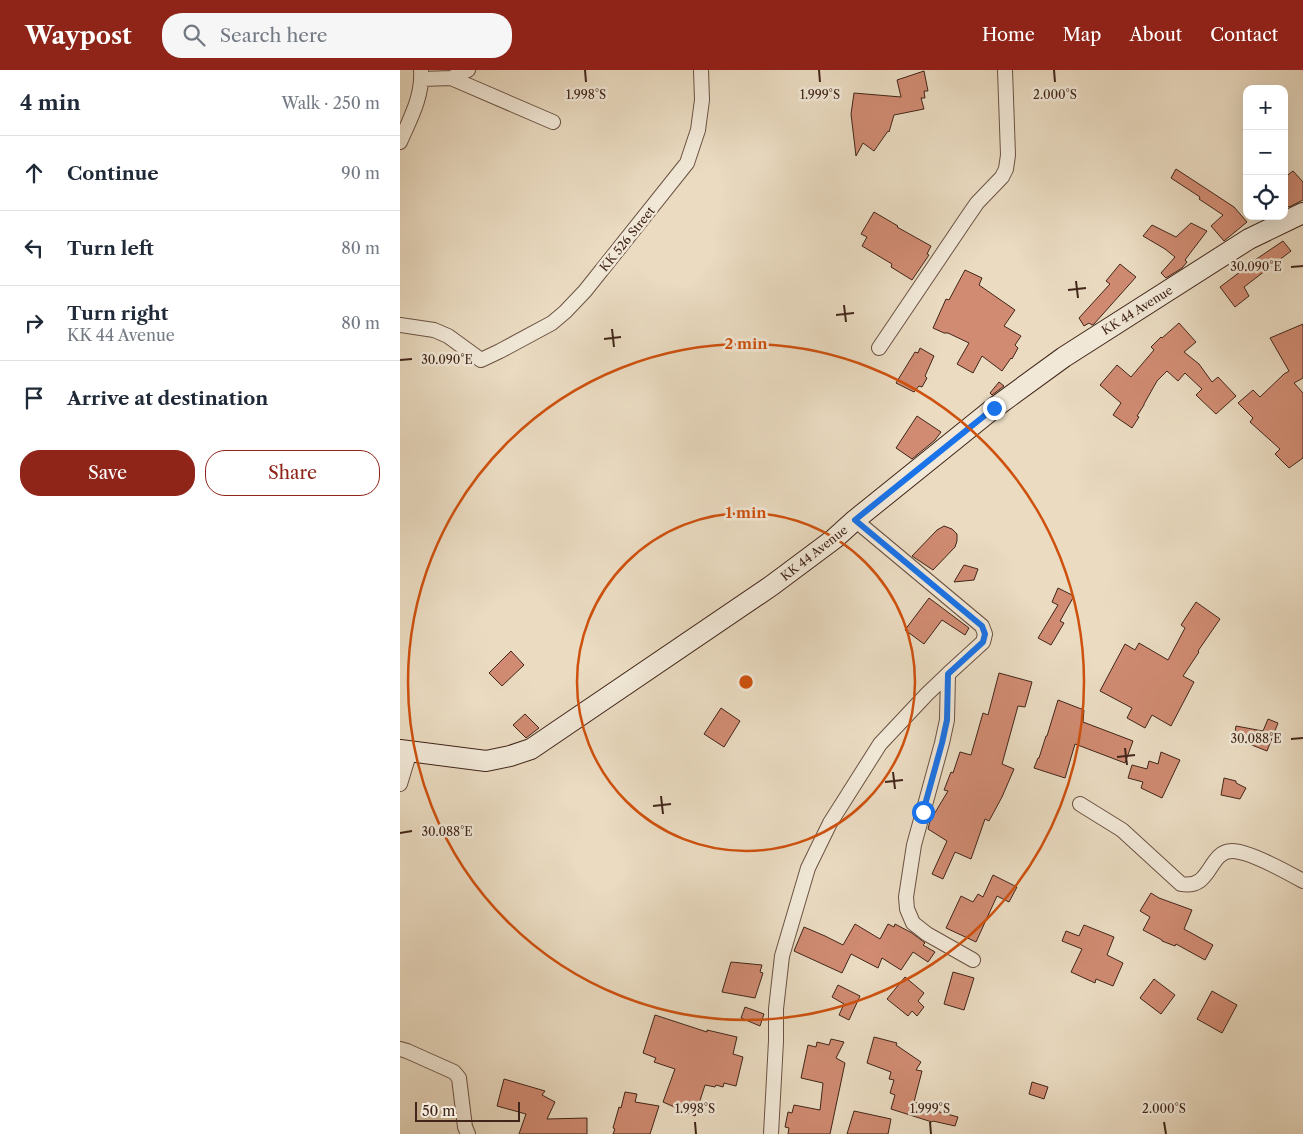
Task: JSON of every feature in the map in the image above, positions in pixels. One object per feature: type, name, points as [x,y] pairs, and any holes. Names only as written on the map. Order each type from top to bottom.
[{"type":"main road","name":"KK 44 Avenue","points":[[405,751],[486,761],[531,749],[771,586],[834,539],[994,408],[1064,356],[1249,239],[1303,213]]},
{"type":"street","points":[[451,78],[468,70]]},
{"type":"street","name":"KK 526 Street","points":[[400,325],[434,330],[448,336],[480,360],[552,323],[565,312],[585,291],[688,163],[698,130],[702,100],[701,70]]},
{"type":"street","points":[[879,348],[977,203],[1002,177],[1006,170],[1008,155],[1005,70]]},
{"type":"street","points":[[400,142],[418,102],[421,74],[451,78],[553,122]]},
{"type":"street","points":[[771,1134],[776,1009],[782,956],[808,868],[830,823],[880,744],[927,694],[983,642],[985,634],[982,626],[855,520]]},
{"type":"street","points":[[948,674],[947,720],[914,845],[906,897],[907,910],[913,923],[927,934],[973,960]]},
{"type":"street","points":[[400,784],[405,751]]},
{"type":"street","points":[[1080,804],[1122,830],[1181,884],[1198,883],[1220,856],[1230,851],[1245,853],[1303,881]]},
{"type":"street","points":[[400,1049],[454,1072],[459,1078],[468,1134]]},
{"type":"building","points":[[924,71],[928,91],[924,91],[925,98],[921,98],[924,109],[894,115],[889,132],[874,151],[863,143],[856,156],[851,114],[854,93],[901,97],[897,80]]},
{"type":"building","points":[[1176,169],[1234,207],[1243,220],[1247,222],[1224,241],[1211,226],[1223,215],[1171,178]]},
{"type":"building","points":[[1293,171],[1303,182],[1303,200],[1289,207],[1288,206],[1288,175]]},
{"type":"building","points":[[874,212],[931,246],[927,254],[929,255],[912,280],[891,267],[892,264],[862,246],[867,237],[861,234]]},
{"type":"building","points":[[1191,223],[1207,231],[1185,260],[1187,262],[1182,268],[1166,278],[1161,273],[1175,257],[1143,236],[1152,225],[1176,237]]},
{"type":"building","points":[[1283,241],[1291,251],[1244,287],[1249,296],[1235,307],[1220,287]]},
{"type":"building","points":[[1120,264],[1136,277],[1094,324],[1089,323],[1084,326],[1079,318],[1110,284],[1106,281]]},
{"type":"building","points":[[965,270],[982,278],[979,285],[1015,310],[1004,326],[1021,336],[1015,345],[1018,348],[1002,371],[982,356],[973,373],[957,364],[969,343],[933,328],[946,299],[949,300]]},
{"type":"building","points":[[1179,323],[1196,342],[1184,352],[1199,364],[1212,382],[1218,377],[1236,396],[1216,414],[1196,395],[1202,389],[1185,373],[1178,381],[1167,371],[1157,381],[1132,428],[1113,415],[1121,403],[1100,385],[1117,365],[1131,377],[1154,350],[1151,347]]},
{"type":"building","points":[[1303,324],[1303,378],[1294,383],[1303,393],[1303,458],[1289,468],[1275,454],[1280,449],[1250,422],[1253,418],[1238,403],[1253,390],[1260,397],[1289,371],[1270,338]]},
{"type":"building","points":[[920,348],[934,356],[922,387],[919,386],[914,392],[896,383],[915,352],[918,353]]},
{"type":"building","points":[[999,382],[1004,386],[992,395],[990,393]]},
{"type":"building","points":[[917,416],[941,432],[935,440],[912,459],[896,448]]},
{"type":"building","points":[[944,526],[952,529],[957,534],[957,541],[955,547],[933,570],[912,556],[937,530]]},
{"type":"building","points":[[964,565],[978,569],[974,580],[954,582]]},
{"type":"building","points":[[1058,588],[1074,596],[1060,621],[1064,623],[1051,645],[1038,638],[1058,605],[1052,602]]},
{"type":"building","points":[[929,598],[969,628],[965,635],[942,620],[924,644],[905,630]]},
{"type":"building","points":[[1196,602],[1220,619],[1183,676],[1194,682],[1171,726],[1152,715],[1145,728],[1127,718],[1132,708],[1100,691],[1125,644],[1135,650],[1139,643],[1168,660],[1185,628],[1181,625]]},
{"type":"building","points":[[511,651],[524,665],[502,686],[489,673]]},
{"type":"building","points":[[999,673],[1032,682],[1025,707],[1018,706],[1002,764],[1014,769],[989,821],[985,819],[971,859],[955,852],[943,879],[932,874],[947,841],[928,829],[930,821],[948,791],[944,790],[951,772],[953,773],[960,752],[971,755],[983,713],[988,715]]},
{"type":"building","points":[[1058,700],[1084,710],[1083,722],[1133,741],[1125,763],[1075,744],[1065,778],[1034,768],[1047,736]]},
{"type":"building","points":[[721,708],[740,721],[724,747],[704,734]]},
{"type":"building","points":[[525,714],[539,728],[526,738],[513,725]]},
{"type":"building","points":[[1268,719],[1278,723],[1267,751],[1234,738],[1236,726],[1263,731]]},
{"type":"building","points":[[1161,752],[1180,760],[1162,798],[1141,788],[1143,782],[1128,778],[1132,765],[1147,769],[1149,761],[1158,764]]},
{"type":"building","points":[[1224,778],[1236,781],[1236,783],[1246,788],[1240,799],[1221,795]]},
{"type":"building","points":[[993,875],[1017,887],[1009,902],[997,896],[976,942],[946,928],[961,896],[973,902],[978,894],[983,897]]},
{"type":"building","points":[[1151,893],[1159,898],[1192,910],[1184,929],[1213,945],[1205,960],[1176,944],[1175,946],[1162,941],[1143,930],[1150,917],[1140,911]]},
{"type":"building","points":[[855,924],[880,939],[888,924],[894,927],[895,924],[912,933],[925,943],[923,945],[935,952],[928,962],[913,952],[901,970],[882,958],[878,968],[851,954],[842,973],[794,951],[804,927],[843,945]]},
{"type":"building","points":[[1084,925],[1114,937],[1107,955],[1123,963],[1113,986],[1096,979],[1095,983],[1071,972],[1082,949],[1062,941],[1066,931],[1079,936]]},
{"type":"building","points":[[731,962],[762,965],[760,972],[763,973],[755,998],[722,992]]},
{"type":"building","points":[[953,972],[974,978],[964,1010],[944,1004]]},
{"type":"building","points":[[905,977],[924,993],[918,1001],[924,1007],[917,1016],[912,1011],[908,1016],[887,999]]},
{"type":"building","points":[[1154,979],[1175,995],[1161,1014],[1140,998]]},
{"type":"building","points":[[838,985],[860,996],[849,1020],[839,1015],[844,1004],[832,997]]},
{"type":"building","points":[[1212,991],[1237,1005],[1222,1033],[1197,1019]]},
{"type":"building","points":[[745,1007],[764,1014],[760,1026],[741,1018]]},
{"type":"building","points":[[655,1015],[707,1032],[707,1030],[737,1037],[733,1054],[743,1057],[736,1086],[724,1083],[723,1087],[705,1085],[695,1116],[663,1102],[675,1069],[654,1062],[656,1058],[643,1053]]},
{"type":"building","points":[[874,1037],[897,1043],[896,1045],[921,1062],[916,1070],[922,1071],[914,1102],[958,1117],[955,1126],[932,1122],[891,1109],[895,1095],[890,1093],[894,1080],[889,1079],[891,1072],[867,1063]]},
{"type":"building","points":[[831,1039],[844,1042],[836,1058],[845,1063],[830,1134],[788,1134],[789,1128],[785,1127],[788,1112],[792,1113],[794,1105],[820,1110],[823,1083],[801,1078],[808,1045],[816,1047],[817,1042],[829,1045]]},
{"type":"building","points":[[504,1079],[545,1091],[542,1095],[555,1102],[547,1119],[587,1118],[587,1134],[519,1134],[526,1114],[497,1106]]},
{"type":"building","points":[[1032,1082],[1048,1087],[1044,1099],[1029,1094]]},
{"type":"building","points":[[625,1092],[637,1094],[635,1102],[659,1106],[650,1134],[613,1134],[619,1107],[621,1108]]},
{"type":"building","points":[[854,1111],[891,1119],[888,1134],[847,1134]]},
{"type":"route","points":[[923,812],[947,720],[948,674],[983,642],[985,634],[982,626],[855,520],[994,408]]}]
